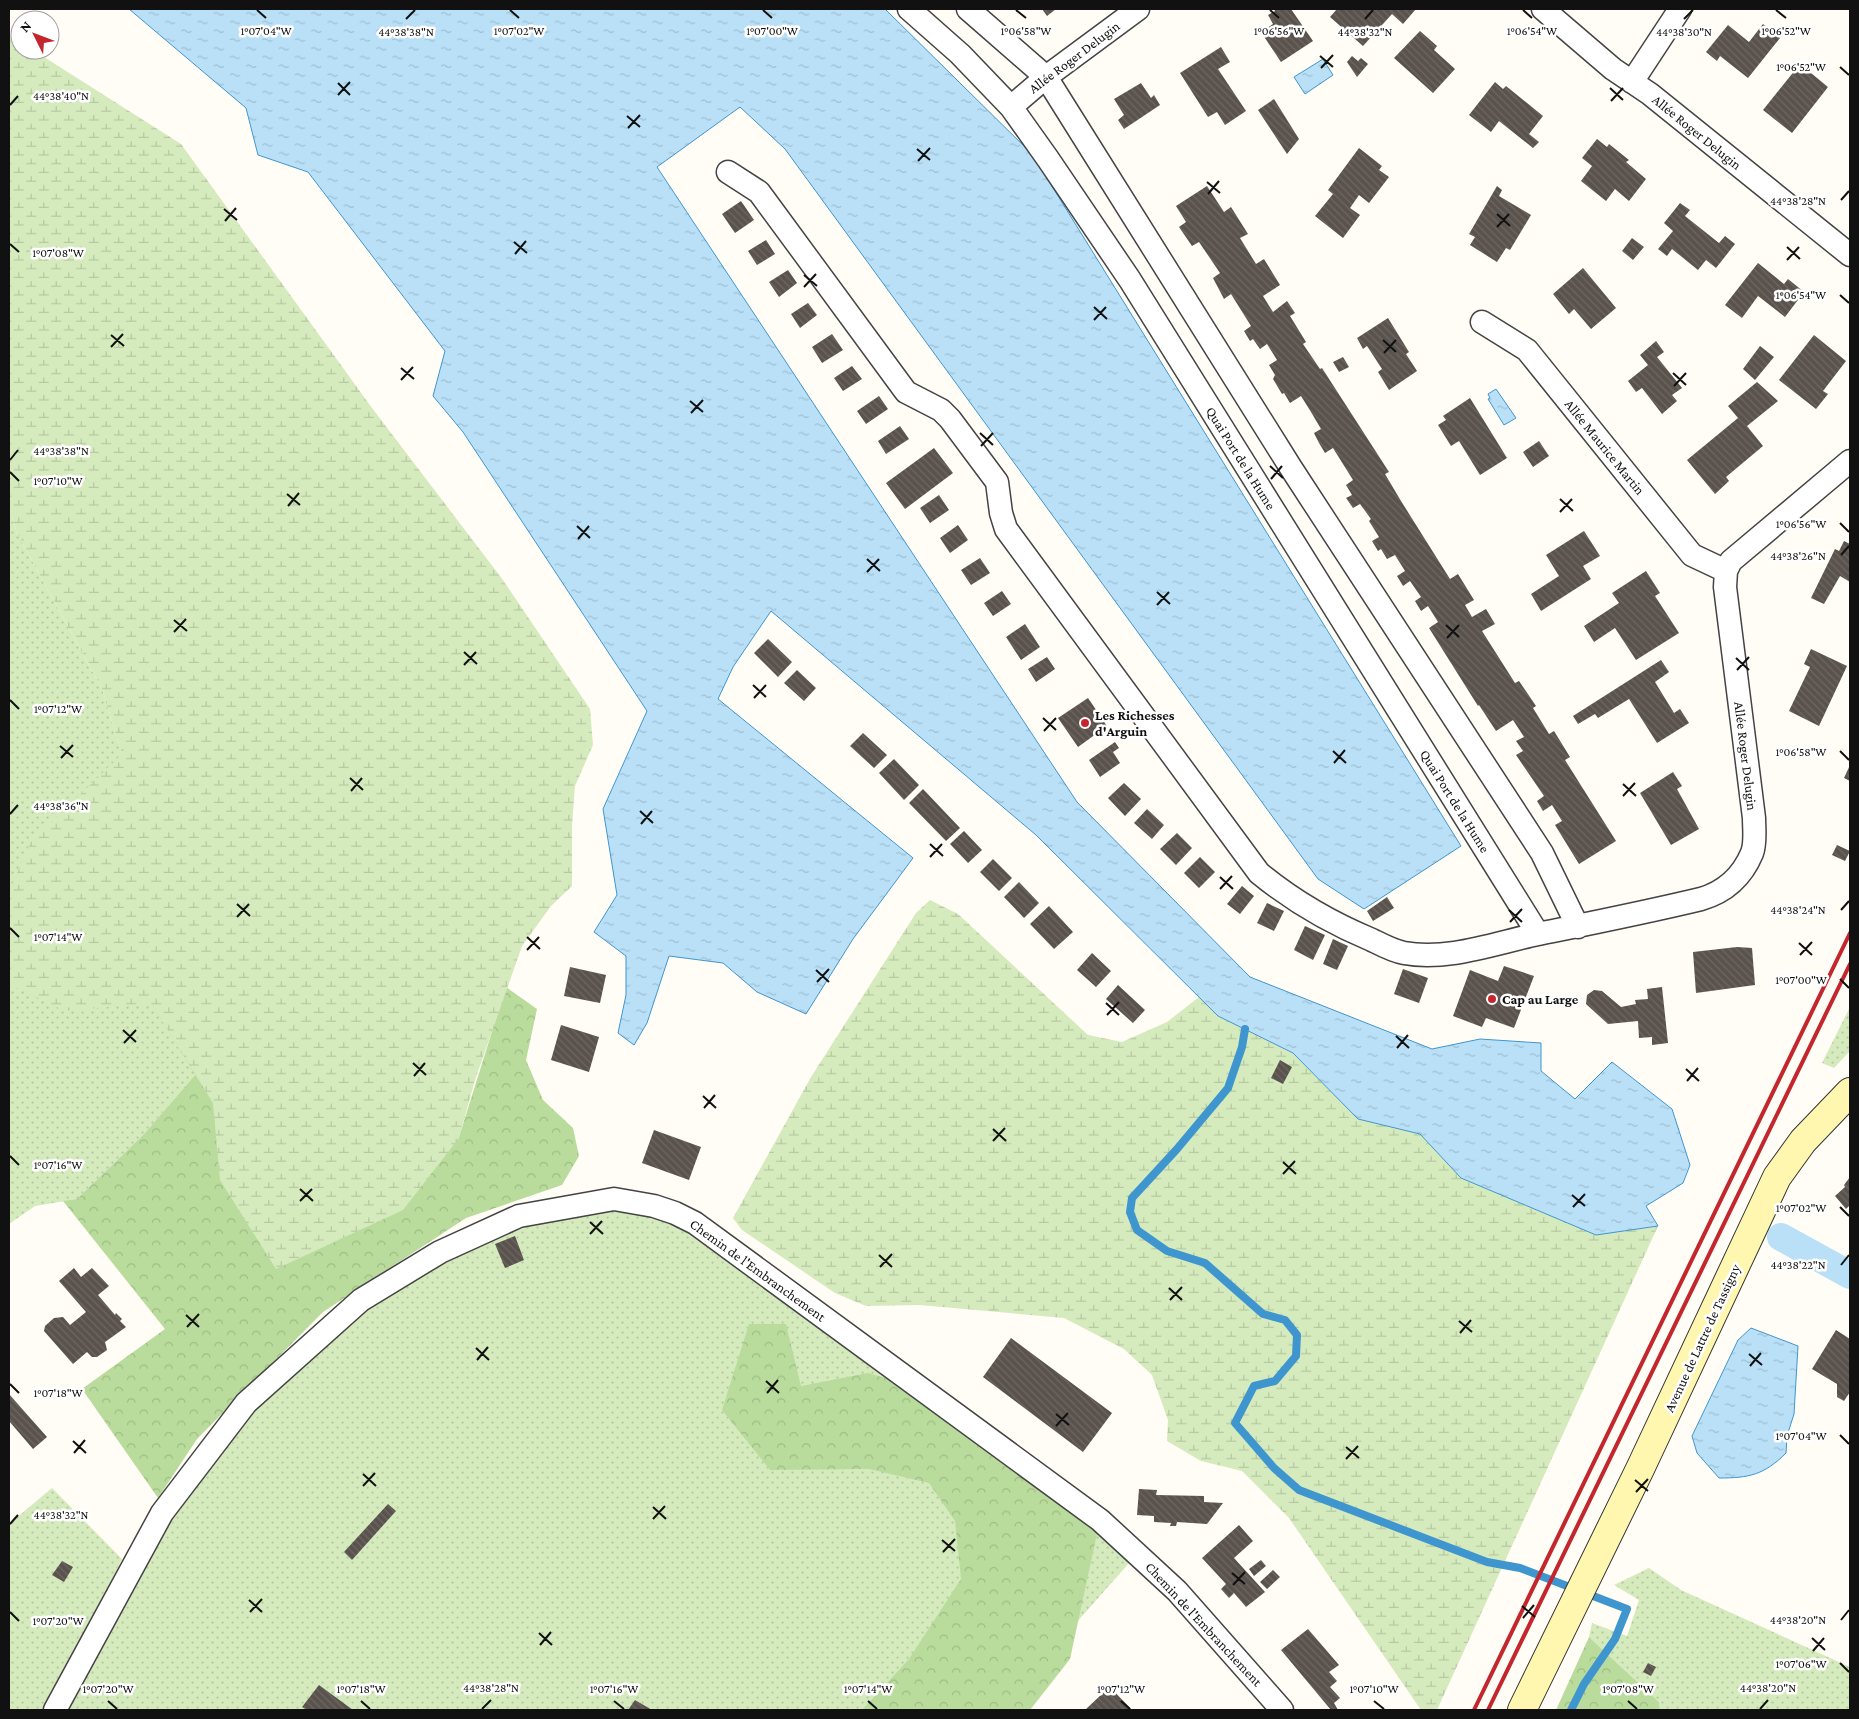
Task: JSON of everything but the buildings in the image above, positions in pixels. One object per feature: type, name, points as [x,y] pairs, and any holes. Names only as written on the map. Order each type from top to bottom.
[{"type":"main road","name":"Avenue de Lattre de Tassigny","points":[[1522,1710],[1778,1178],[1803,1141],[1850,1092]]},
{"type":"street","name":"Quai Port de la Hume","points":[[909,9],[960,54],[1011,107],[1130,280],[1530,936]]},
{"type":"street","points":[[968,9],[1046,77],[1291,468],[1542,853],[1578,927]]},
{"type":"street","name":"Allée Roger Delugin","points":[[1011,107],[1046,77],[1138,9]]},
{"type":"street","name":"Allée Roger Delugin","points":[[1543,9],[1613,69],[1650,94],[1850,255]]},
{"type":"street","points":[[1632,82],[1680,9]]},
{"type":"street","name":"Allée Roger Delugin","points":[[728,172],[759,192],[906,392],[940,410],[950,419],[996,482],[1001,513],[1006,529],[1259,873],[1284,894],[1313,911],[1357,934],[1401,952],[1425,955],[1450,953],[1578,927],[1714,895],[1734,882],[1752,853],[1754,818],[1725,587],[1726,571]]},
{"type":"street","name":"Allée Maurice Martin","points":[[1482,322],[1527,350],[1692,555],[1726,571]]},
{"type":"street","points":[[1726,571],[1731,561],[1850,461]]},
{"type":"street","name":"Chemin de l'Embranchement","points":[[55,1710],[162,1513],[246,1403],[361,1300],[440,1252],[519,1216],[598,1200],[614,1199],[654,1206],[675,1213],[694,1223],[1100,1520],[1178,1591],[1282,1710]]},
{"type":"green space","points":[[9,35],[10,60],[49,60],[181,144],[372,408],[503,580],[590,709],[593,745],[575,786],[572,825],[572,886],[551,906],[522,946],[475,1080],[459,1138],[403,1210],[276,1269],[220,1180],[213,1103],[151,1003],[65,1011],[9,984],[9,892],[30,843],[122,754],[102,689],[17,533],[9,507]]},
{"type":"green space","points":[[9,507],[17,533],[102,689],[122,754],[151,1003],[195,1075],[144,1134],[77,1199],[35,1206],[9,1224]]},
{"type":"green space","points":[[930,900],[958,914],[1088,1035],[1122,1042],[1167,1022],[1199,997],[1218,1016],[1293,1053],[1358,1119],[1420,1134],[1461,1178],[1596,1235],[1658,1226],[1437,1710],[1421,1710],[1289,1518],[1242,1471],[1201,1461],[1167,1441],[1168,1420],[1152,1375],[1124,1349],[1064,1318],[920,1305],[866,1306],[835,1293],[742,1230],[733,1218],[811,1077],[916,913]]},
{"type":"green space","points":[[506,987],[537,1009],[526,1060],[543,1100],[573,1128],[579,1156],[562,1185],[466,1218],[323,1312],[197,1439],[158,1498],[82,1389],[165,1329],[63,1201],[77,1199],[144,1134],[195,1075],[151,1003],[459,1137]]},
{"type":"green space","points":[[1850,1007],[1850,1051],[1834,1068],[1822,1063]]},
{"type":"green space","points":[[654,1206],[1138,1553],[999,1710],[55,1710],[162,1513],[246,1403],[361,1300],[551,1209]]},
{"type":"green space","points":[[749,1324],[786,1324],[801,1386],[868,1373],[922,1389],[1100,1520],[1070,1659],[1030,1710],[862,1710],[909,1659],[961,1579],[955,1521],[929,1483],[869,1469],[770,1470],[722,1410]]},
{"type":"green space","points":[[52,1488],[122,1559],[48,1710],[9,1710],[9,1524]]},
{"type":"green space","points":[[1649,1568],[1681,1590],[1850,1667],[1850,1710],[1660,1710],[1659,1702],[1589,1637],[1592,1623],[1627,1636],[1639,1600],[1614,1585]]},
{"type":"green space","points":[[1589,1637],[1659,1702],[1660,1710],[1556,1710]]},
{"type":"water","points":[[129,9],[885,9],[1032,154],[1461,846],[1364,909],[1318,879],[785,149],[740,107],[657,167],[1077,802],[1250,977],[1432,1049],[1480,1039],[1541,1043],[1541,1071],[1575,1099],[1612,1062],[1672,1109],[1690,1165],[1683,1183],[1646,1206],[1658,1226],[1596,1235],[1461,1178],[1420,1134],[1358,1119],[1293,1053],[1218,1016],[1036,835],[771,611],[733,667],[718,699],[913,858],[853,939],[806,1014],[757,992],[723,963],[669,956],[647,1023],[634,1045],[618,1033],[626,995],[626,956],[594,932],[617,895],[603,809],[647,711],[463,432],[433,396],[445,351],[308,172],[258,155],[246,108]]},
{"type":"water","points":[[1323,59],[1333,75],[1305,94],[1294,77]]},
{"type":"water","points":[[1496,389],[1516,418],[1504,425],[1488,399],[1490,398],[1488,394]]},
{"type":"water","points":[[1751,1328],[1798,1346],[1794,1414],[1787,1436],[1786,1453],[1763,1471],[1756,1474],[1719,1478],[1697,1453],[1692,1436],[1738,1340]]},
{"type":"waterway","points":[[1245,1029],[1242,1047],[1228,1088],[1177,1149],[1132,1198],[1130,1212],[1137,1230],[1167,1251],[1205,1263],[1263,1314],[1285,1320],[1297,1335],[1296,1356],[1275,1381],[1254,1386],[1235,1423],[1274,1468],[1299,1490],[1487,1562],[1520,1568],[1627,1609],[1615,1639],[1584,1684],[1571,1710]]},
{"type":"waterway","points":[[1781,1237],[1850,1275]]},
{"type":"railway","points":[[1474,1710],[1850,933]]},
{"type":"railway","points":[[1488,1710],[1850,964]]},
{"type":"place","name":"Les Richesses d'Arguin","points":[[1085,723]]},
{"type":"place","name":"Cap au Large","points":[[1492,999]]}]
